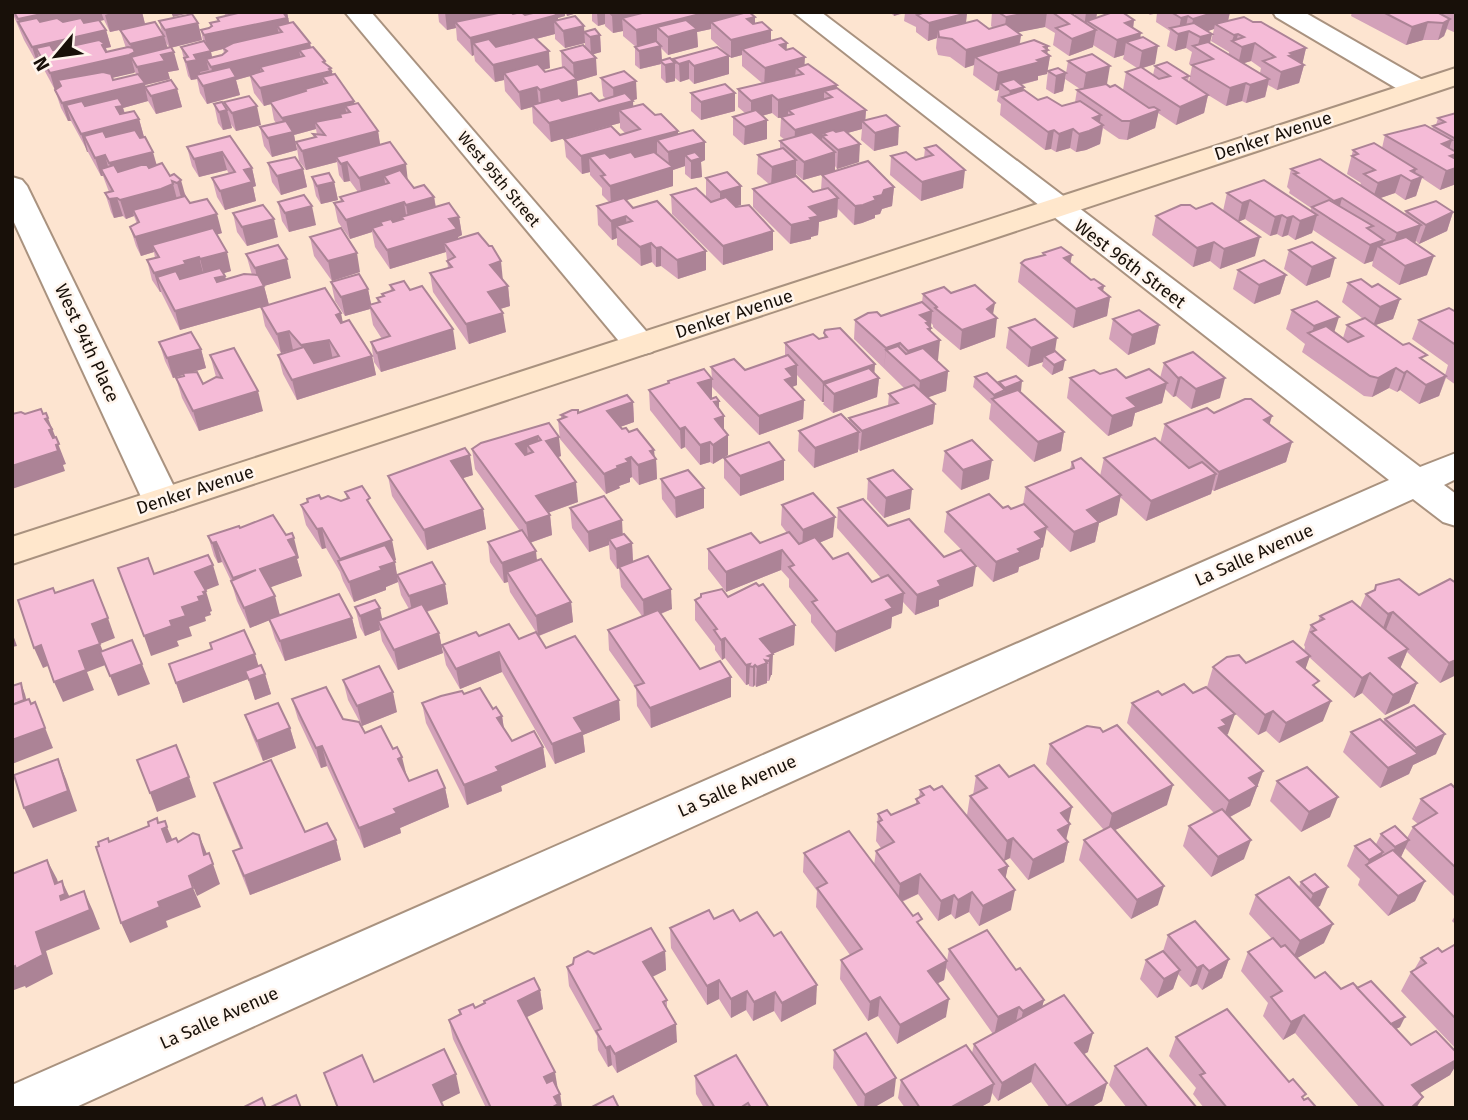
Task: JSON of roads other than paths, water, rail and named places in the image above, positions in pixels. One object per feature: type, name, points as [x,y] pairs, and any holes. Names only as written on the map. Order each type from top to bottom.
[{"type":"street","name":"West 95th Street","points":[[357,12],[640,345]]},
{"type":"street","name":"West 96th Street","points":[[805,12],[1456,513]]},
{"type":"street","points":[[1285,12],[1416,88]]},
{"type":"street","name":"Denker Avenue","points":[[12,551],[1456,76]]},
{"type":"street","name":"West 94th Place","points":[[12,186],[162,501]]},
{"type":"street","name":"La Salle Avenue","points":[[18,1108],[1456,466]]}]
